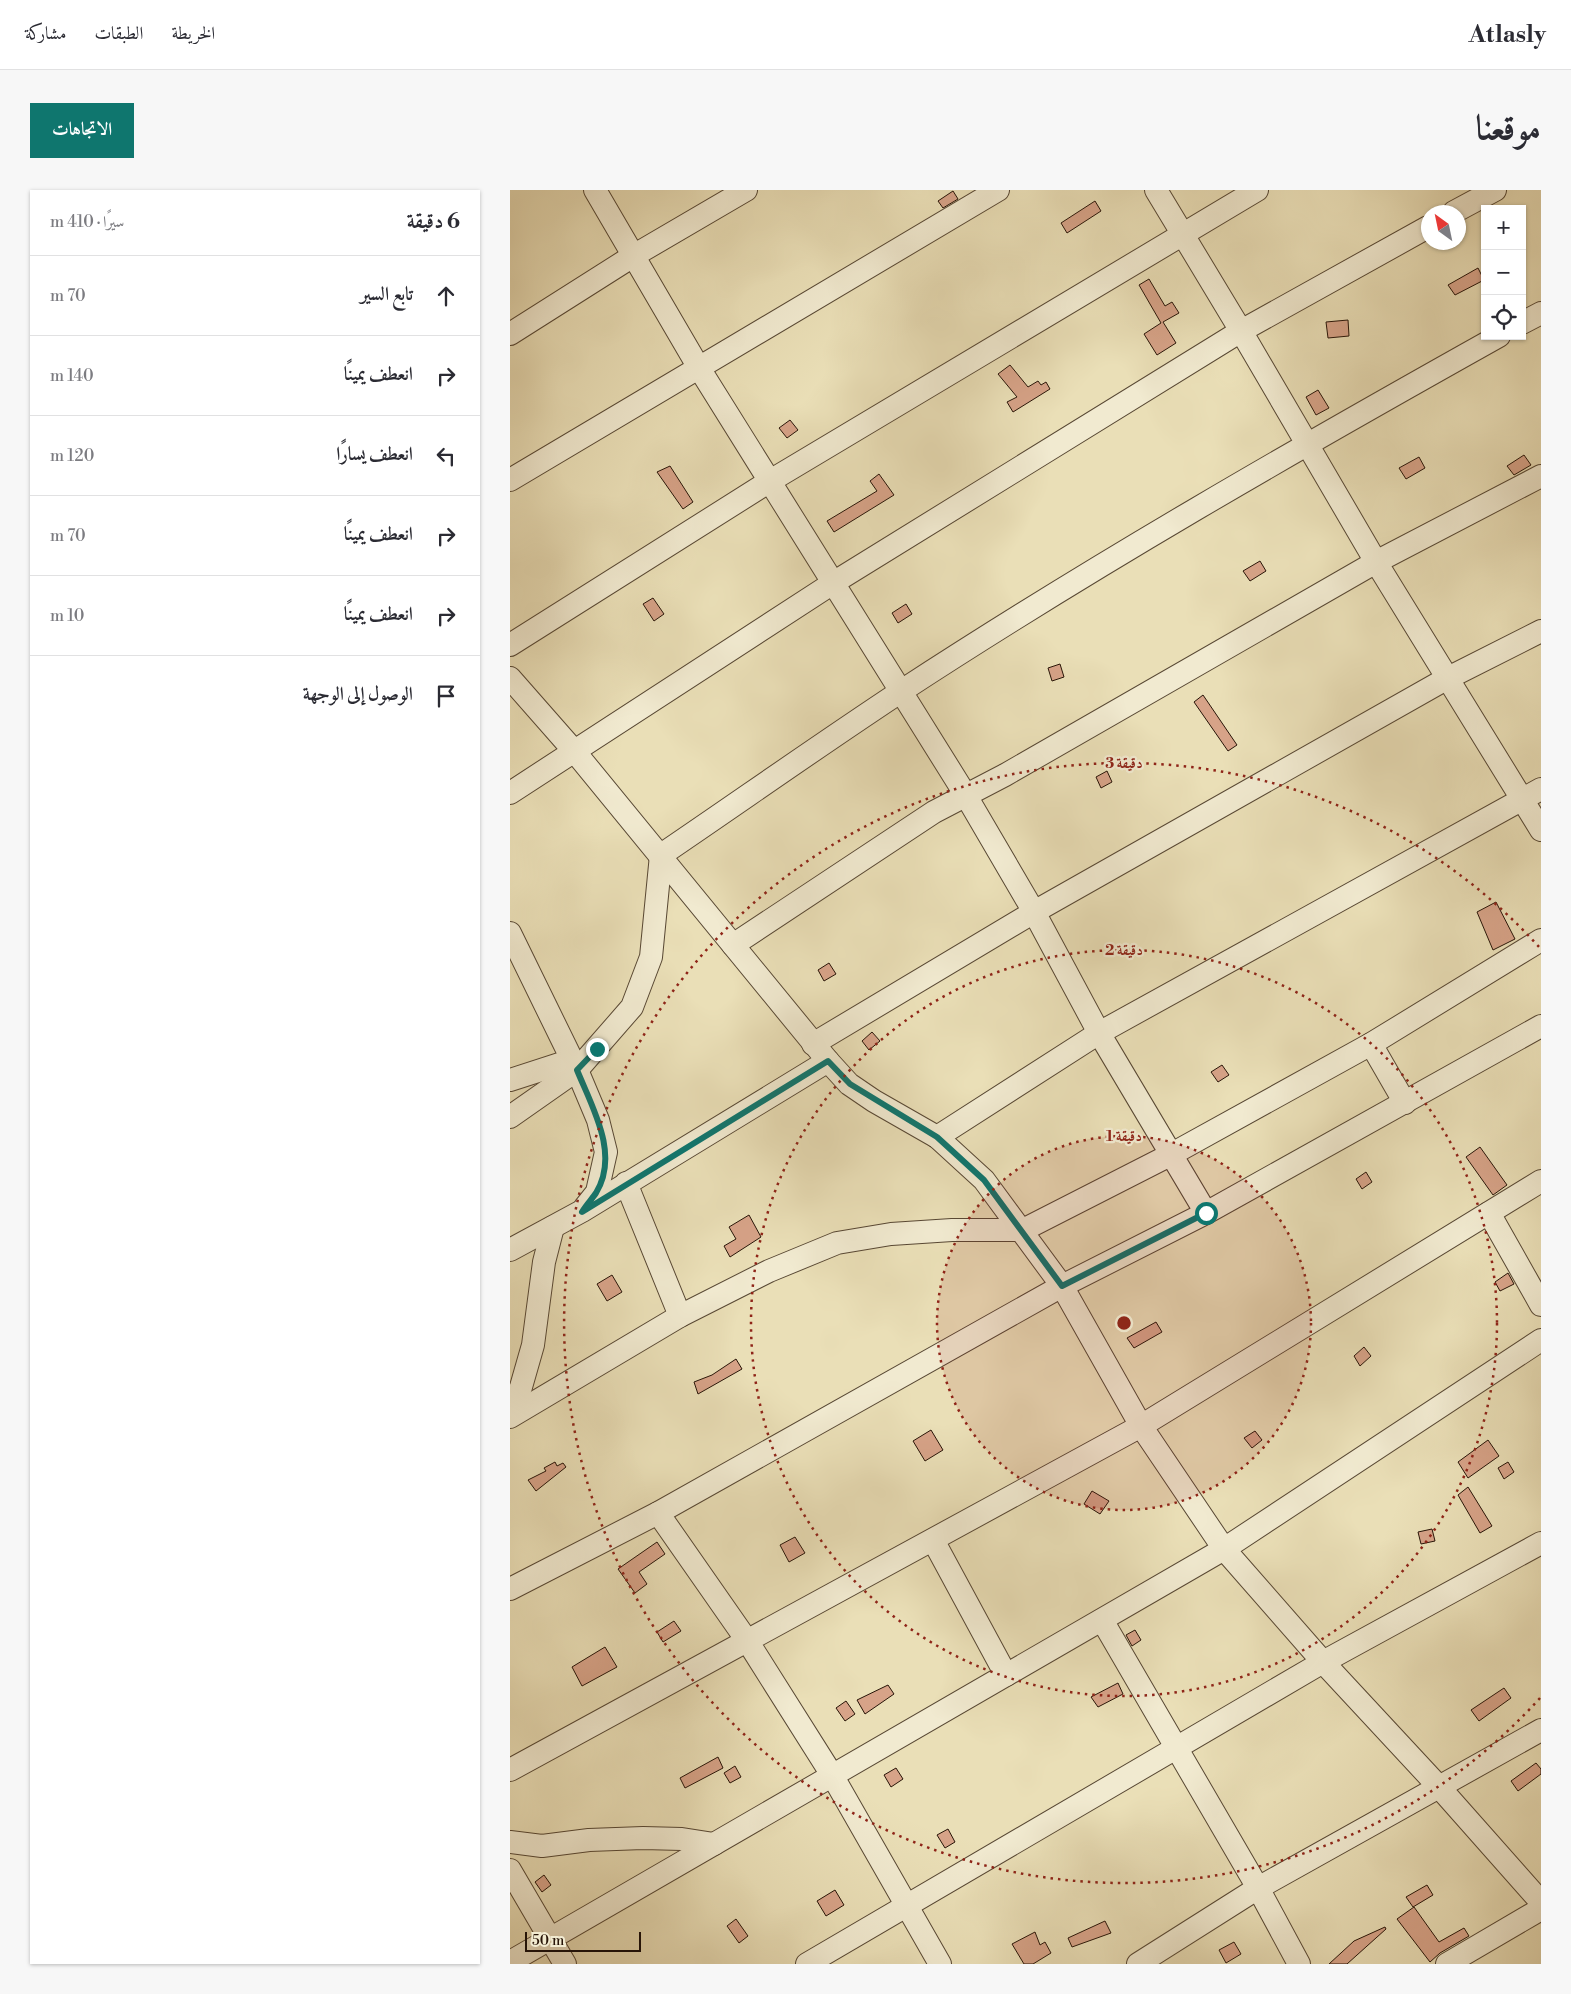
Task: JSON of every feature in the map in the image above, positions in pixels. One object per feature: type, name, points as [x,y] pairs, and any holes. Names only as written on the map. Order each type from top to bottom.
[{"type":"street","points":[[595,190],[699,368],[965,794],[1034,912],[1099,1033],[1206,1213]]},
{"type":"street","points":[[510,334],[633,256],[746,190]]},
{"type":"street","points":[[510,480],[998,190]]},
{"type":"street","points":[[1156,190],[1446,679],[1541,830]]},
{"type":"street","points":[[510,645],[770,481],[1257,190]]},
{"type":"street","points":[[1466,206],[1495,190]]},
{"type":"street","points":[[510,793],[833,583],[1241,331],[1421,231]]},
{"type":"street","points":[[1526,321],[1541,313]]},
{"type":"street","points":[[510,1117],[574,1065],[632,1007],[651,957],[661,856],[901,691],[1014,620],[1307,444],[1492,340]]},
{"type":"street","points":[[733,945],[890,839],[965,794],[1005,775],[1376,562],[1541,476]]},
{"type":"street","points":[[813,1044],[1034,912],[1446,679],[1541,632]]},
{"type":"street","points":[[510,678],[575,752],[828,1061],[850,1084],[937,1137],[984,1180],[1023,1230],[1062,1286],[1141,1426],[1224,1549],[1541,1902]]},
{"type":"street","points":[[937,1137],[1099,1033],[1541,789]]},
{"type":"street","points":[[510,933],[574,1065],[598,1120],[606,1152],[597,1192],[582,1212]]},
{"type":"street","points":[[510,1417],[680,1316],[769,1271],[838,1243],[891,1234],[952,1230],[1023,1230],[1172,1154],[1371,1044],[1541,940]]},
{"type":"street","points":[[510,1589],[658,1513],[1062,1286],[1206,1213],[1541,1026]]},
{"type":"street","points":[[1371,1044],[1405,1103]]},
{"type":"street","points":[[510,1250],[582,1212],[626,1183],[828,1061]]},
{"type":"street","points":[[510,1080],[574,1065]]},
{"type":"street","points":[[510,1770],[748,1642],[1141,1426],[1541,1181]]},
{"type":"street","points":[[626,1183],[680,1316]]},
{"type":"street","points":[[1489,1213],[1541,1305]]},
{"type":"street","points":[[510,1413],[521,1387],[533,1345],[544,1262],[553,1227]]},
{"type":"street","points":[[510,1962],[1224,1549],[1541,1340]]},
{"type":"street","points":[[658,1513],[748,1642],[832,1775],[940,1964]]},
{"type":"street","points":[[933,1540],[1006,1674]]},
{"type":"street","points":[[807,1964],[1324,1662],[1541,1543]]},
{"type":"street","points":[[1102,1620],[1258,1888],[1299,1964]]},
{"type":"street","points":[[1138,1964],[1258,1888],[1541,1730]]},
{"type":"street","points":[[510,1842],[542,1846],[589,1840],[643,1838],[682,1839],[714,1844]]},
{"type":"street","points":[[510,1870],[565,1964]]},
{"type":"street","points":[[1447,1964],[1541,1909]]},
{"type":"building","points":[[953,191],[958,199],[943,208],[938,201]]},
{"type":"building","points":[[1095,201],[1101,211],[1067,233],[1061,223]]},
{"type":"building","points":[[1478,268],[1481,274],[1481,282],[1455,295],[1448,285]]},
{"type":"building","points":[[1149,279],[1165,306],[1172,302],[1179,313],[1163,322],[1176,343],[1157,355],[1144,334],[1161,323],[1139,285]]},
{"type":"building","points":[[1348,320],[1349,336],[1328,338],[1326,322]]},
{"type":"building","points":[[1010,365],[1028,387],[1038,381],[1041,385],[1046,382],[1050,389],[1013,412],[1007,402],[1017,397],[998,374]]},
{"type":"building","points":[[1318,390],[1329,408],[1316,415],[1306,397]]},
{"type":"building","points":[[790,420],[798,430],[787,438],[779,428]]},
{"type":"building","points":[[1524,455],[1531,465],[1514,475],[1507,466]]},
{"type":"building","points":[[1419,457],[1425,468],[1406,479],[1399,468]]},
{"type":"building","points":[[670,466],[693,502],[683,509],[657,472]]},
{"type":"building","points":[[879,474],[894,495],[834,532],[827,521],[877,491],[870,481]]},
{"type":"building","points":[[1260,561],[1266,571],[1250,581],[1243,571]]},
{"type":"building","points":[[653,598],[664,614],[654,621],[643,604]]},
{"type":"building","points":[[906,604],[912,614],[898,623],[892,613]]},
{"type":"building","points":[[1060,664],[1064,677],[1052,681],[1048,668]]},
{"type":"building","points":[[1203,695],[1237,745],[1228,751],[1194,702]]},
{"type":"building","points":[[1107,771],[1112,782],[1101,788],[1096,777]]},
{"type":"building","points":[[1496,902],[1515,939],[1493,950],[1477,912]]},
{"type":"building","points":[[829,963],[836,974],[824,981],[818,970]]},
{"type":"building","points":[[872,1032],[880,1041],[869,1050],[862,1041]]},
{"type":"building","points":[[1222,1065],[1229,1075],[1218,1082],[1211,1072]]},
{"type":"building","points":[[1480,1147],[1507,1185],[1493,1195],[1466,1157]]},
{"type":"building","points":[[1366,1172],[1372,1182],[1362,1189],[1356,1179]]},
{"type":"building","points":[[749,1215],[761,1237],[730,1257],[724,1246],[736,1239],[729,1227]]},
{"type":"building","points":[[1508,1273],[1514,1284],[1500,1291],[1495,1282]]},
{"type":"building","points":[[612,1275],[622,1292],[607,1301],[597,1284]]},
{"type":"building","points":[[1156,1322],[1162,1332],[1134,1348],[1127,1338]]},
{"type":"building","points":[[1364,1347],[1371,1356],[1360,1366],[1354,1356]]},
{"type":"building","points":[[736,1359],[742,1369],[698,1394],[694,1382],[712,1375]]},
{"type":"building","points":[[931,1430],[943,1450],[925,1461],[913,1441]]},
{"type":"building","points":[[1255,1431],[1262,1440],[1252,1448],[1244,1438]]},
{"type":"building","points":[[1488,1440],[1499,1456],[1468,1478],[1458,1462]]},
{"type":"building","points":[[555,1462],[557,1466],[563,1463],[566,1467],[536,1491],[528,1480],[546,1471],[544,1468]]},
{"type":"building","points":[[1508,1462],[1514,1472],[1504,1479],[1498,1468]]},
{"type":"building","points":[[1468,1487],[1492,1526],[1480,1533],[1458,1495]]},
{"type":"building","points":[[1092,1491],[1109,1501],[1100,1514],[1084,1504]]},
{"type":"building","points":[[1432,1529],[1435,1541],[1421,1544],[1418,1532]]},
{"type":"building","points":[[795,1537],[805,1553],[789,1562],[780,1545]]},
{"type":"building","points":[[657,1542],[665,1554],[639,1572],[647,1584],[635,1593],[618,1569]]},
{"type":"building","points":[[674,1621],[681,1631],[663,1642],[657,1632]]},
{"type":"building","points":[[1135,1630],[1141,1640],[1132,1646],[1126,1635]]},
{"type":"building","points":[[605,1647],[617,1667],[582,1686],[572,1667]]},
{"type":"building","points":[[1118,1683],[1123,1694],[1098,1707],[1091,1697]]},
{"type":"building","points":[[888,1685],[894,1694],[865,1714],[857,1700]]},
{"type":"building","points":[[1504,1688],[1511,1698],[1479,1721],[1471,1710]]},
{"type":"building","points":[[846,1701],[855,1714],[845,1721],[836,1708]]},
{"type":"building","points":[[718,1757],[723,1768],[685,1788],[680,1778]]},
{"type":"building","points":[[1536,1763],[1541,1769],[1541,1774],[1518,1791],[1511,1781]]},
{"type":"building","points":[[735,1766],[741,1777],[730,1783],[724,1773]]},
{"type":"building","points":[[896,1768],[903,1779],[891,1787],[884,1775]]},
{"type":"building","points":[[948,1829],[955,1842],[945,1848],[937,1835]]},
{"type":"building","points":[[544,1875],[551,1885],[542,1892],[535,1882]]},
{"type":"building","points":[[1427,1885],[1433,1895],[1413,1907],[1406,1897]]},
{"type":"building","points":[[835,1890],[844,1905],[826,1916],[817,1901]]},
{"type":"building","points":[[1414,1907],[1439,1942],[1464,1928],[1469,1936],[1440,1953],[1430,1962],[1397,1919]]},
{"type":"building","points":[[736,1919],[748,1936],[739,1943],[727,1926]]},
{"type":"building","points":[[1105,1921],[1111,1933],[1072,1947],[1068,1938]]},
{"type":"building","points":[[1385,1927],[1386,1929],[1347,1964],[1329,1964],[1354,1941]]},
{"type":"building","points":[[1035,1932],[1040,1945],[1045,1942],[1051,1953],[1033,1964],[1024,1964],[1012,1944]]},
{"type":"building","points":[[1234,1942],[1241,1954],[1226,1963],[1219,1950]]},
{"type":"route","points":[[597,1049],[577,1070],[598,1120],[606,1152],[597,1192],[582,1212],[626,1183],[828,1061],[850,1084],[874,1101],[937,1137],[984,1180],[1023,1230],[1062,1286],[1206,1213]]}]
